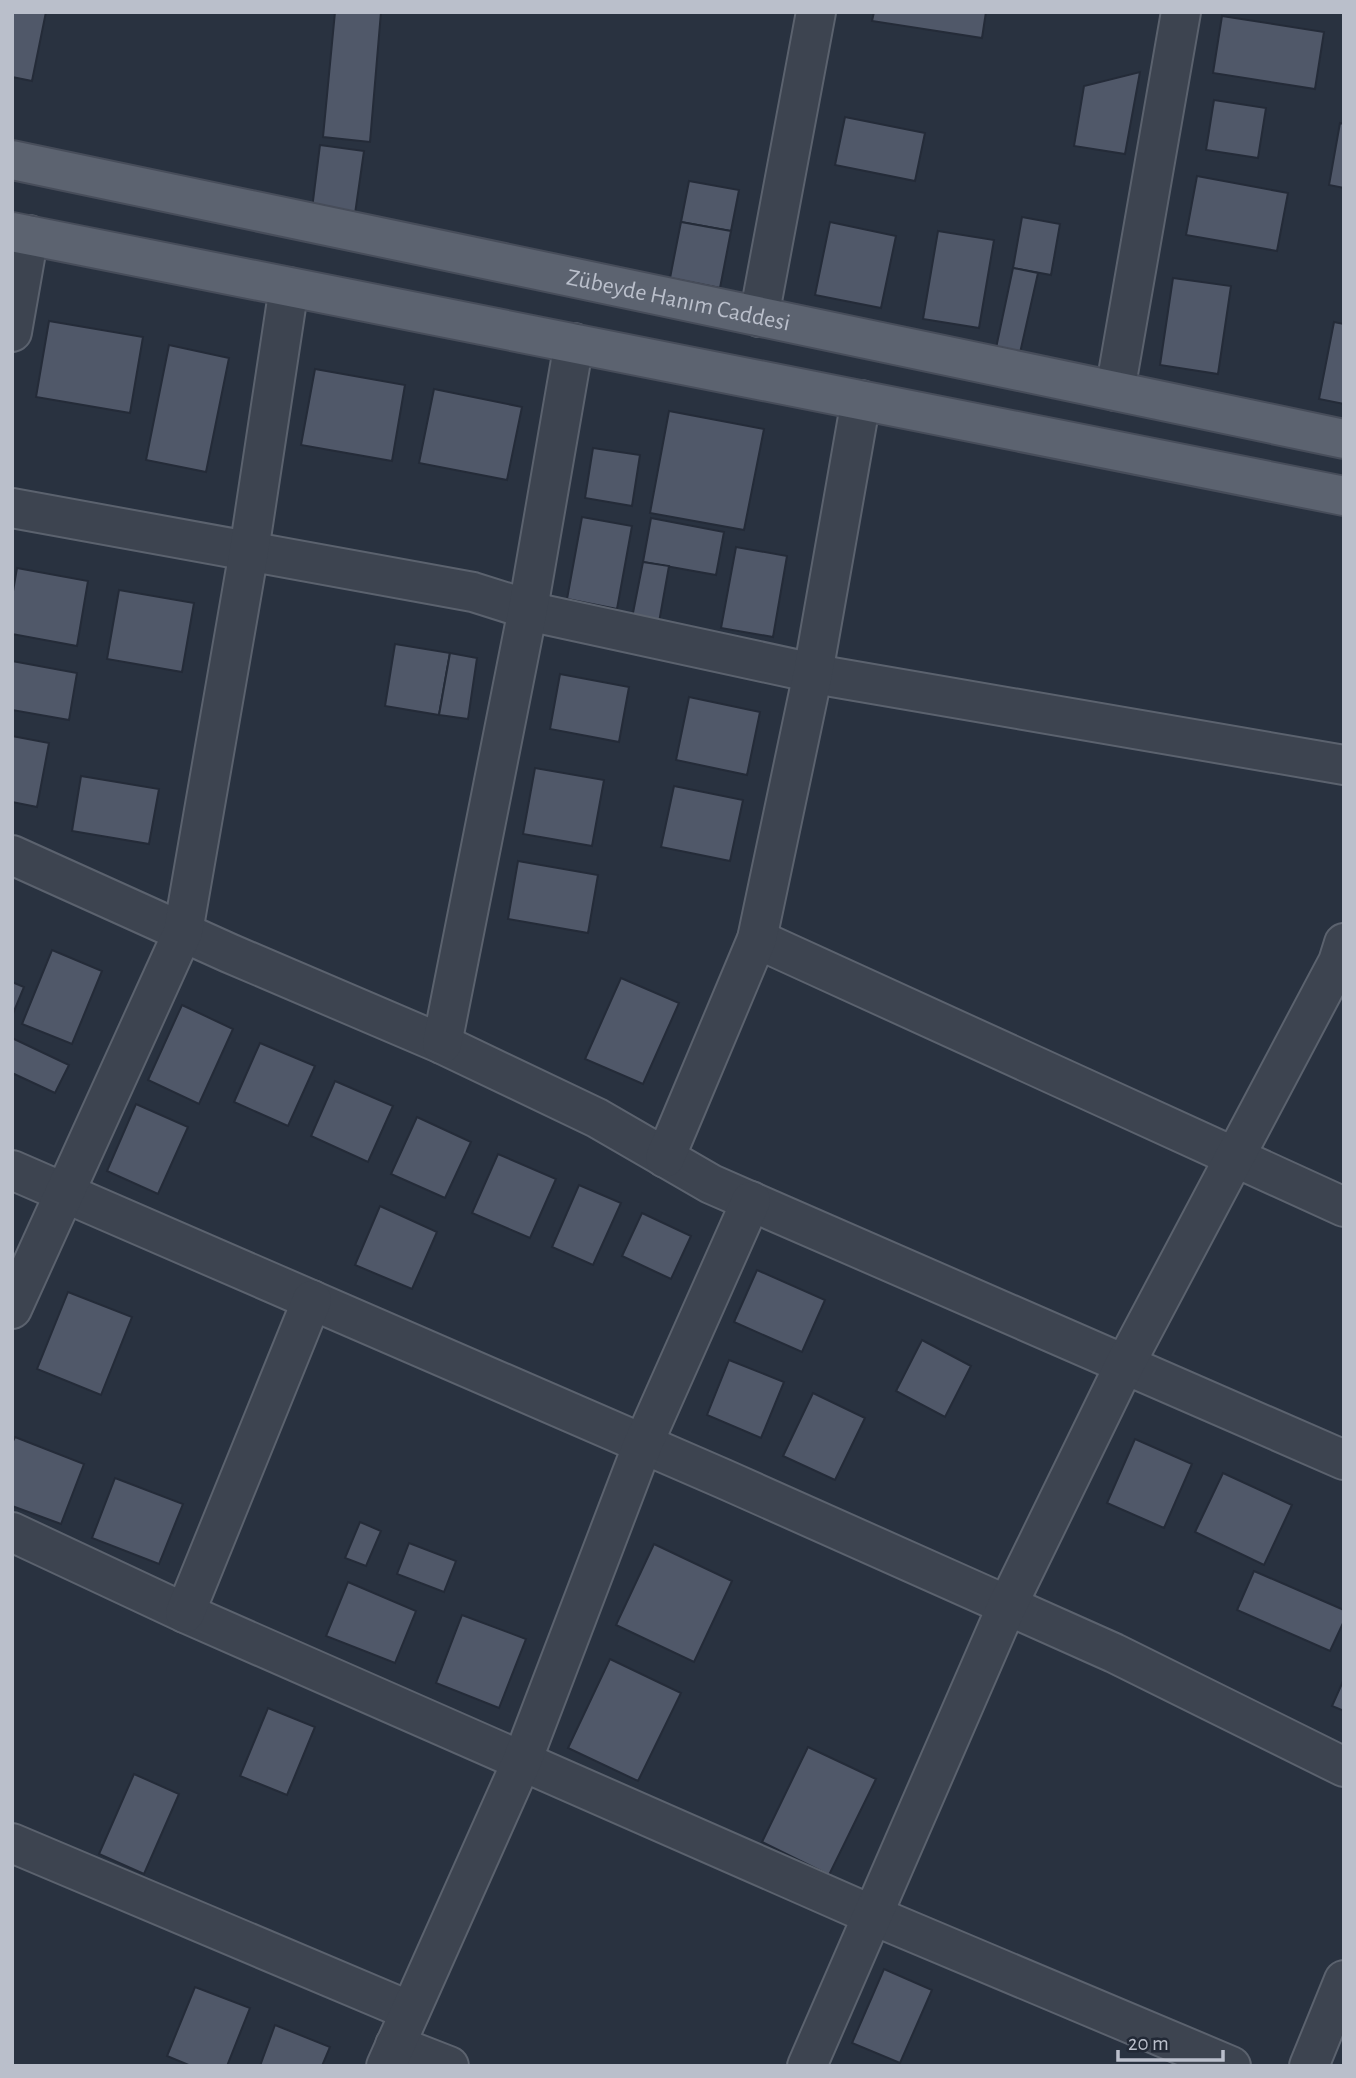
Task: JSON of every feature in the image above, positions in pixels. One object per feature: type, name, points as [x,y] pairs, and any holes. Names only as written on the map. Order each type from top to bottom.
[{"type":"main road","name":"Zübeyde Hanım Caddesi","points":[[12,160],[1344,439]]},
{"type":"main road","points":[[21,233],[1344,496]]},
{"type":"street","points":[[759,317],[816,12]]},
{"type":"street","points":[[1115,391],[1181,12]]},
{"type":"street","points":[[12,332],[21,233]]},
{"type":"street","points":[[12,1309],[183,932],[249,551],[289,287]]},
{"type":"street","points":[[442,1044],[528,609],[574,343]]},
{"type":"street","points":[[666,1158],[757,939],[813,673],[861,400]]},
{"type":"street","points":[[12,508],[473,592],[528,609],[813,673],[1344,765]]},
{"type":"street","points":[[12,855],[442,1044],[597,1118],[711,1184],[1344,1460]]},
{"type":"street","points":[[757,939],[1344,1207]]},
{"type":"street","points":[[807,2066],[1007,1606],[1125,1364],[1338,962],[1344,943]]},
{"type":"street","points":[[12,1170],[643,1444],[1114,1653],[1344,1767]]},
{"type":"street","points":[[397,2041],[522,1761],[643,1444],[751,1201]]},
{"type":"street","points":[[185,1613],[312,1300]]},
{"type":"street","points":[[12,1532],[185,1613],[872,1915],[1231,2066]]},
{"type":"street","points":[[12,1843],[449,2066]]},
{"type":"street","points":[[1309,2066],[1344,1980]]},
{"type":"building","points":[[12,12],[46,12],[32,81],[12,77]]},
{"type":"building","points":[[335,12],[381,12],[370,142],[323,137]]},
{"type":"building","points":[[874,12],[986,12],[982,38],[872,21]]},
{"type":"building","points":[[1222,16],[1324,32],[1315,89],[1213,73]]},
{"type":"building","points":[[1140,72],[1125,154],[1074,146],[1084,86]]},
{"type":"building","points":[[1214,100],[1266,108],[1258,158],[1206,150]]},
{"type":"building","points":[[845,117],[925,133],[915,181],[835,165]]},
{"type":"building","points":[[1340,123],[1344,124],[1344,188],[1329,185]]},
{"type":"building","points":[[320,145],[364,151],[355,214],[312,209]]},
{"type":"building","points":[[1197,176],[1288,193],[1277,251],[1186,235]]},
{"type":"building","points":[[689,181],[739,190],[731,231],[681,222]]},
{"type":"building","points":[[1022,217],[1060,224],[1051,275],[1013,268]]},
{"type":"building","points":[[681,222],[731,231],[720,288],[670,278]]},
{"type":"building","points":[[830,222],[896,236],[881,308],[815,295]]},
{"type":"building","points":[[938,231],[994,240],[979,328],[923,319]]},
{"type":"building","points":[[1013,268],[1038,273],[1020,353],[996,348]]},
{"type":"building","points":[[1173,278],[1231,286],[1218,374],[1160,365]]},
{"type":"building","points":[[49,321],[143,337],[130,413],[36,397]]},
{"type":"building","points":[[1334,322],[1344,324],[1344,404],[1319,399]]},
{"type":"building","points":[[169,345],[229,358],[206,472],[146,460]]},
{"type":"building","points":[[315,369],[405,385],[392,461],[301,445]]},
{"type":"building","points":[[434,389],[522,407],[507,480],[419,463]]},
{"type":"building","points":[[669,411],[764,429],[744,530],[650,513]]},
{"type":"building","points":[[593,448],[640,455],[632,506],[585,498]]},
{"type":"building","points":[[582,517],[632,526],[617,609],[567,599]]},
{"type":"building","points":[[651,518],[724,532],[716,575],[643,562]]},
{"type":"building","points":[[736,547],[787,556],[773,637],[721,628]]},
{"type":"building","points":[[643,562],[669,566],[658,628],[631,623]]},
{"type":"building","points":[[17,568],[88,581],[77,646],[12,634],[12,597]]},
{"type":"building","points":[[119,590],[194,603],[182,672],[107,659]]},
{"type":"building","points":[[395,644],[450,653],[439,715],[385,706]]},
{"type":"building","points":[[450,653],[477,658],[468,719],[439,715]]},
{"type":"building","points":[[12,661],[77,673],[69,720],[12,710]]},
{"type":"building","points":[[560,674],[629,687],[619,742],[550,729]]},
{"type":"building","points":[[689,697],[760,712],[747,775],[676,760]]},
{"type":"building","points":[[12,736],[49,743],[37,807],[12,802]]},
{"type":"building","points":[[535,768],[604,780],[592,846],[523,834]]},
{"type":"building","points":[[81,776],[159,789],[149,844],[72,831]]},
{"type":"building","points":[[674,786],[743,800],[730,861],[661,847]]},
{"type":"building","points":[[518,861],[598,875],[588,933],[508,919]]},
{"type":"building","points":[[52,950],[102,971],[72,1044],[22,1024]]},
{"type":"building","points":[[621,978],[679,1003],[643,1084],[585,1059]]},
{"type":"building","points":[[12,982],[24,987],[12,1016]]},
{"type":"building","points":[[182,1005],[233,1029],[199,1104],[148,1080]]},
{"type":"building","points":[[12,1038],[69,1065],[55,1093],[12,1073]]},
{"type":"building","points":[[260,1043],[315,1066],[288,1126],[234,1102]]},
{"type":"building","points":[[335,1081],[393,1106],[368,1162],[311,1136]]},
{"type":"building","points":[[136,1104],[188,1127],[158,1194],[107,1171]]},
{"type":"building","points":[[417,1117],[471,1142],[445,1198],[391,1174]]},
{"type":"building","points":[[498,1154],[556,1179],[530,1238],[472,1213]]},
{"type":"building","points":[[579,1185],[621,1203],[593,1265],[552,1247]]},
{"type":"building","points":[[380,1206],[437,1232],[412,1289],[355,1265]]},
{"type":"building","points":[[642,1213],[691,1236],[671,1279],[622,1256]]},
{"type":"building","points":[[757,1270],[825,1300],[802,1352],[734,1322]]},
{"type":"building","points":[[68,1292],[132,1317],[101,1395],[37,1369]]},
{"type":"building","points":[[922,1340],[971,1366],[945,1417],[896,1391]]},
{"type":"building","points":[[729,1360],[784,1382],[761,1438],[707,1415]]},
{"type":"building","points":[[813,1393],[865,1418],[835,1480],[783,1456]]},
{"type":"building","points":[[15,1437],[84,1464],[61,1524],[12,1506],[12,1443]]},
{"type":"building","points":[[1135,1439],[1192,1464],[1164,1528],[1107,1503]]},
{"type":"building","points":[[1223,1473],[1292,1505],[1264,1565],[1195,1532]]},
{"type":"building","points":[[115,1478],[183,1504],[159,1564],[92,1538]]},
{"type":"building","points":[[360,1522],[381,1531],[366,1566],[345,1558]]},
{"type":"building","points":[[409,1543],[456,1561],[444,1592],[397,1574]]},
{"type":"building","points":[[654,1544],[732,1581],[694,1662],[616,1625]]},
{"type":"building","points":[[1254,1571],[1344,1610],[1344,1621],[1330,1651],[1237,1610]]},
{"type":"building","points":[[348,1582],[416,1611],[395,1663],[326,1636]]},
{"type":"building","points":[[462,1615],[526,1639],[499,1708],[436,1683]]},
{"type":"building","points":[[610,1659],[681,1693],[638,1781],[568,1748]]},
{"type":"building","points":[[1344,1679],[1344,1711],[1332,1706]]},
{"type":"building","points":[[268,1708],[315,1727],[287,1795],[240,1776]]},
{"type":"building","points":[[808,1747],[876,1779],[829,1875],[762,1842]]},
{"type":"building","points":[[134,1774],[179,1794],[144,1874],[99,1854]]},
{"type":"building","points":[[884,1969],[932,1990],[900,2063],[852,2043]]},
{"type":"building","points":[[195,1987],[250,2008],[227,2066],[191,2066],[167,2056]]},
{"type":"building","points":[[275,2025],[330,2047],[322,2066],[260,2066]]}]
